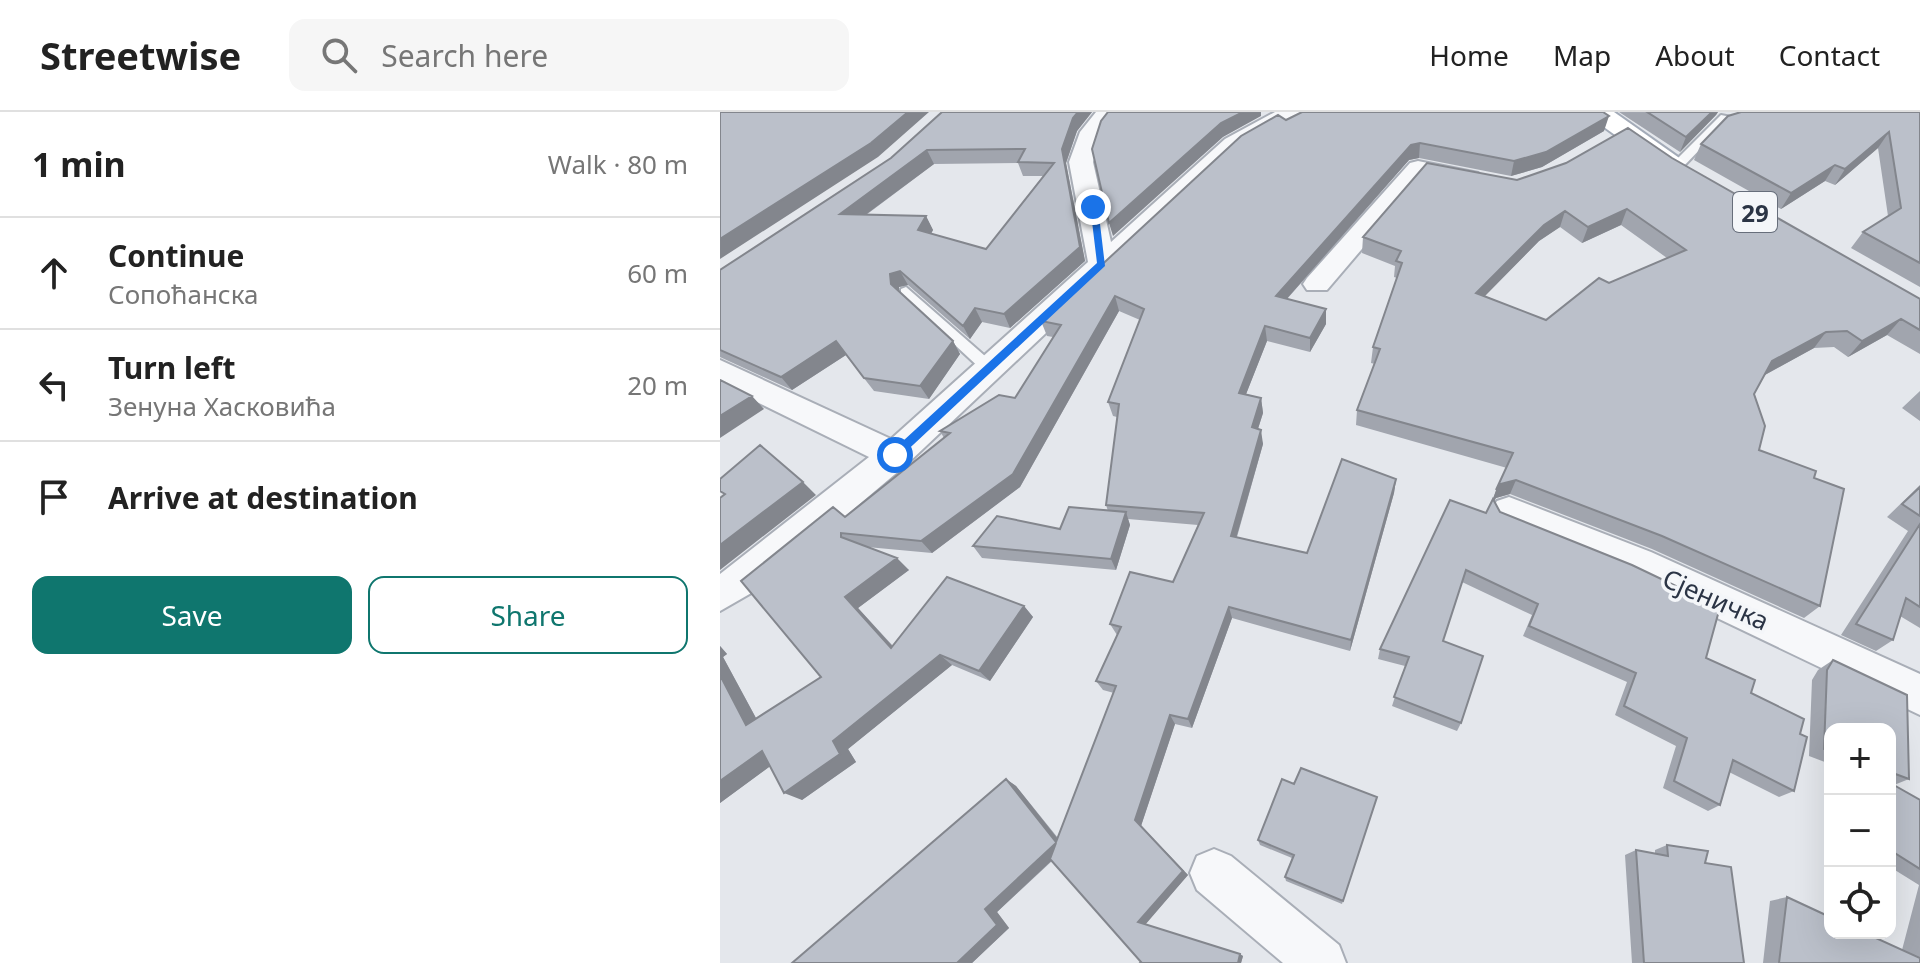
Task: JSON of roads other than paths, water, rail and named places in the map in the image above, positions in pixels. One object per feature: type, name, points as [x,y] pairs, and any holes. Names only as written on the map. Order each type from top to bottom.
[{"type":"main road","points":[[1596,112],[1610,138],[1690,173]]},
{"type":"street","points":[[1102,264],[1081,162],[1091,132],[1108,112]]},
{"type":"street","points":[[720,594],[895,455],[1233,144],[1291,112]]},
{"type":"street","points":[[1317,284],[1418,168],[1498,183]]},
{"type":"street","points":[[720,371],[895,455]]},
{"type":"street","name":"Сјеничка","points":[[1509,511],[1638,563],[1920,695]]},
{"type":"street","points":[[1214,873],[1321,963]]},
{"type":"lane","points":[[1690,173],[1725,117]]},
{"type":"lane","points":[[906,292],[988,367]]}]
